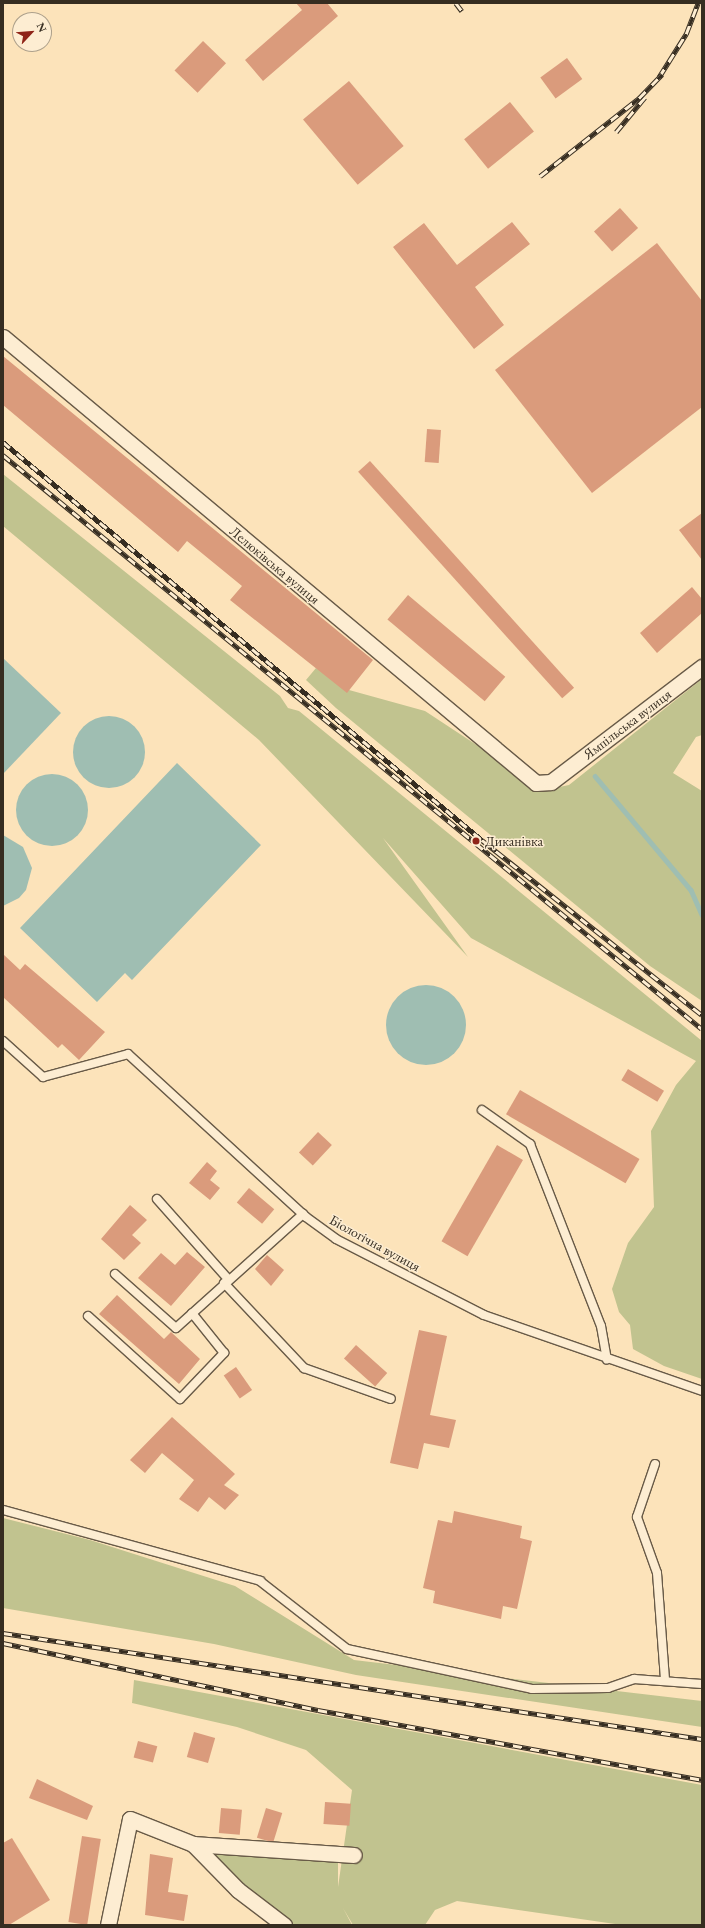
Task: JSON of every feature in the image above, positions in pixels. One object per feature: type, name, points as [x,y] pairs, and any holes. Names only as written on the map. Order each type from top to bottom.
[{"type":"street","name":"Лелюківська вулиця","points":[[3,338],[536,783],[551,782]]},
{"type":"street","name":"Ямпільська вулиця","points":[[551,782],[702,667]]},
{"type":"street","points":[[108,1925],[130,1819],[192,1844],[354,1855]]},
{"type":"street","points":[[192,1844],[238,1890],[284,1925]]},
{"type":"lane","name":"Біологічна вулиця","points":[[3,1041],[43,1078],[128,1054],[303,1214],[336,1239],[484,1315],[607,1360],[702,1392]]},
{"type":"lane","points":[[482,1110],[530,1144],[601,1326],[607,1360]]},
{"type":"lane","points":[[157,1199],[226,1281],[304,1368],[391,1399]]},
{"type":"lane","points":[[115,1274],[176,1328],[226,1281],[303,1214]]},
{"type":"lane","points":[[88,1316],[180,1399],[224,1353],[192,1313]]},
{"type":"lane","points":[[655,1464],[637,1517],[657,1573],[665,1679]]},
{"type":"lane","points":[[3,1510],[260,1581],[347,1649],[532,1689],[608,1688],[634,1680],[665,1679],[702,1684]]},
{"type":"green space","points":[[3,474],[280,696],[288,708],[299,711],[702,1041],[702,1379],[664,1366],[633,1349],[630,1325],[619,1312],[612,1289],[628,1243],[654,1207],[651,1131],[676,1085],[696,1061],[471,938],[383,838],[468,957],[259,740],[3,526]]},
{"type":"green space","points":[[316,668],[349,690],[425,711],[545,790],[569,785],[702,679],[702,735],[696,737],[673,773],[702,791],[702,1001],[650,966],[336,708],[306,680]]},
{"type":"green space","points":[[3,1518],[90,1540],[235,1586],[354,1660],[702,1701],[702,1727],[356,1675],[214,1644],[3,1608]]},
{"type":"green space","points":[[134,1680],[702,1785],[702,1925],[622,1925],[457,1901],[435,1910],[425,1925],[353,1925],[343,1908],[352,1925],[284,1925],[193,1844],[338,1854],[338,1887],[352,1790],[306,1750],[237,1727],[132,1703]]},
{"type":"shaded area","points":[[3,658],[61,713],[3,774]]},
{"type":"shaded area","points":[[109,716],[129,722],[139,732],[145,752],[139,772],[129,782],[109,788],[89,782],[79,772],[73,752],[79,732],[89,722]]},
{"type":"shaded area","points":[[177,763],[261,845],[132,980],[125,973],[97,1002],[20,928]]},
{"type":"shaded area","points":[[52,774],[72,780],[82,790],[88,810],[82,830],[72,840],[52,846],[32,840],[22,830],[16,810],[22,790],[32,780]]},
{"type":"shaded area","points":[[3,835],[23,847],[32,868],[26,890],[19,898],[3,906]]},
{"type":"shaded area","points":[[418,985],[434,985],[455,996],[466,1017],[466,1033],[455,1054],[434,1065],[418,1065],[404,1059],[397,1054],[392,1047],[386,1033],[386,1017],[392,1003],[397,996],[404,991]]},
{"type":"building","points":[[296,3],[327,3],[338,16],[263,81],[245,60],[302,10]]},
{"type":"building","points":[[203,41],[226,63],[198,93],[175,70]]},
{"type":"building","points":[[567,58],[582,79],[556,98],[540,77]]},
{"type":"building","points":[[349,81],[404,146],[358,185],[303,120]]},
{"type":"building","points":[[510,102],[534,132],[488,169],[464,139]]},
{"type":"building","points":[[620,208],[638,228],[612,251],[594,231]]},
{"type":"building","points":[[512,222],[530,244],[475,287],[504,325],[474,349],[393,247],[424,223],[457,265]]},
{"type":"building","points":[[657,243],[702,301],[702,407],[592,493],[495,370]]},
{"type":"building","points":[[3,356],[373,660],[347,693],[230,600],[242,586],[187,541],[178,552],[3,405]]},
{"type":"building","points":[[427,429],[441,430],[439,463],[425,462]]},
{"type":"building","points":[[370,461],[574,688],[562,698],[358,472]]},
{"type":"building","points":[[702,513],[702,560],[679,530]]},
{"type":"building","points":[[692,587],[702,599],[702,613],[657,653],[640,633]]},
{"type":"building","points":[[408,595],[505,677],[485,701],[387,620]]},
{"type":"building","points":[[3,954],[20,970],[25,964],[105,1032],[79,1060],[62,1044],[58,1048],[3,997]]},
{"type":"building","points":[[628,1069],[664,1091],[657,1102],[621,1080]]},
{"type":"building","points":[[520,1090],[640,1159],[626,1183],[506,1114]]},
{"type":"building","points":[[318,1132],[332,1145],[313,1165],[299,1152]]},
{"type":"building","points":[[497,1145],[523,1160],[467,1256],[442,1241]]},
{"type":"building","points":[[207,1162],[217,1171],[210,1180],[220,1188],[210,1200],[189,1183]]},
{"type":"building","points":[[249,1188],[274,1209],[262,1224],[237,1203]]},
{"type":"building","points":[[130,1205],[147,1220],[132,1235],[141,1243],[124,1260],[101,1239]]},
{"type":"building","points":[[187,1252],[205,1267],[171,1306],[138,1278],[161,1253],[175,1265]]},
{"type":"building","points":[[267,1255],[284,1270],[271,1286],[255,1269]]},
{"type":"building","points":[[117,1295],[164,1339],[171,1332],[200,1359],[179,1384],[99,1314]]},
{"type":"building","points":[[419,1330],[447,1336],[430,1415],[456,1420],[449,1448],[424,1443],[418,1469],[390,1463]]},
{"type":"building","points":[[356,1345],[387,1373],[375,1386],[344,1358]]},
{"type":"building","points":[[236,1367],[252,1390],[240,1399],[224,1376]]},
{"type":"building","points":[[172,1417],[235,1474],[224,1485],[239,1495],[225,1510],[209,1497],[198,1512],[179,1499],[194,1480],[162,1453],[145,1473],[130,1460]]},
{"type":"building","points":[[454,1511],[522,1526],[520,1538],[532,1541],[517,1609],[503,1606],[501,1619],[433,1603],[435,1591],[423,1588],[438,1520],[452,1523]]},
{"type":"building","points":[[194,1732],[215,1738],[208,1763],[187,1757]]},
{"type":"building","points":[[138,1741],[157,1746],[153,1763],[134,1757]]},
{"type":"building","points":[[37,1779],[93,1806],[87,1820],[29,1798]]},
{"type":"building","points":[[325,1802],[351,1804],[349,1826],[323,1824]]},
{"type":"building","points":[[221,1808],[242,1810],[240,1835],[219,1833]]},
{"type":"building","points":[[266,1808],[282,1813],[273,1843],[257,1838]]},
{"type":"building","points":[[82,1836],[101,1839],[87,1925],[68,1922]]},
{"type":"building","points":[[12,1838],[50,1900],[9,1925],[3,1925],[3,1843]]},
{"type":"building","points":[[150,1854],[173,1858],[168,1892],[188,1895],[184,1921],[145,1915]]},
{"type":"waterway","points":[[595,776],[691,890],[702,915]]},
{"type":"railway","points":[[456,3],[462,11]]},
{"type":"railway","points":[[659,77],[686,34],[698,3]]},
{"type":"railway","points":[[540,176],[639,98],[662,74]]},
{"type":"railway","points":[[616,132],[645,97]]},
{"type":"railway","points":[[3,442],[482,840],[702,1015]]},
{"type":"railway","points":[[3,455],[702,1029]]},
{"type":"railway","points":[[3,1633],[702,1739]]},
{"type":"railway","points":[[3,1643],[318,1710],[702,1780]]},
{"type":"place","name":"Диканівка","points":[[476,841]]}]
